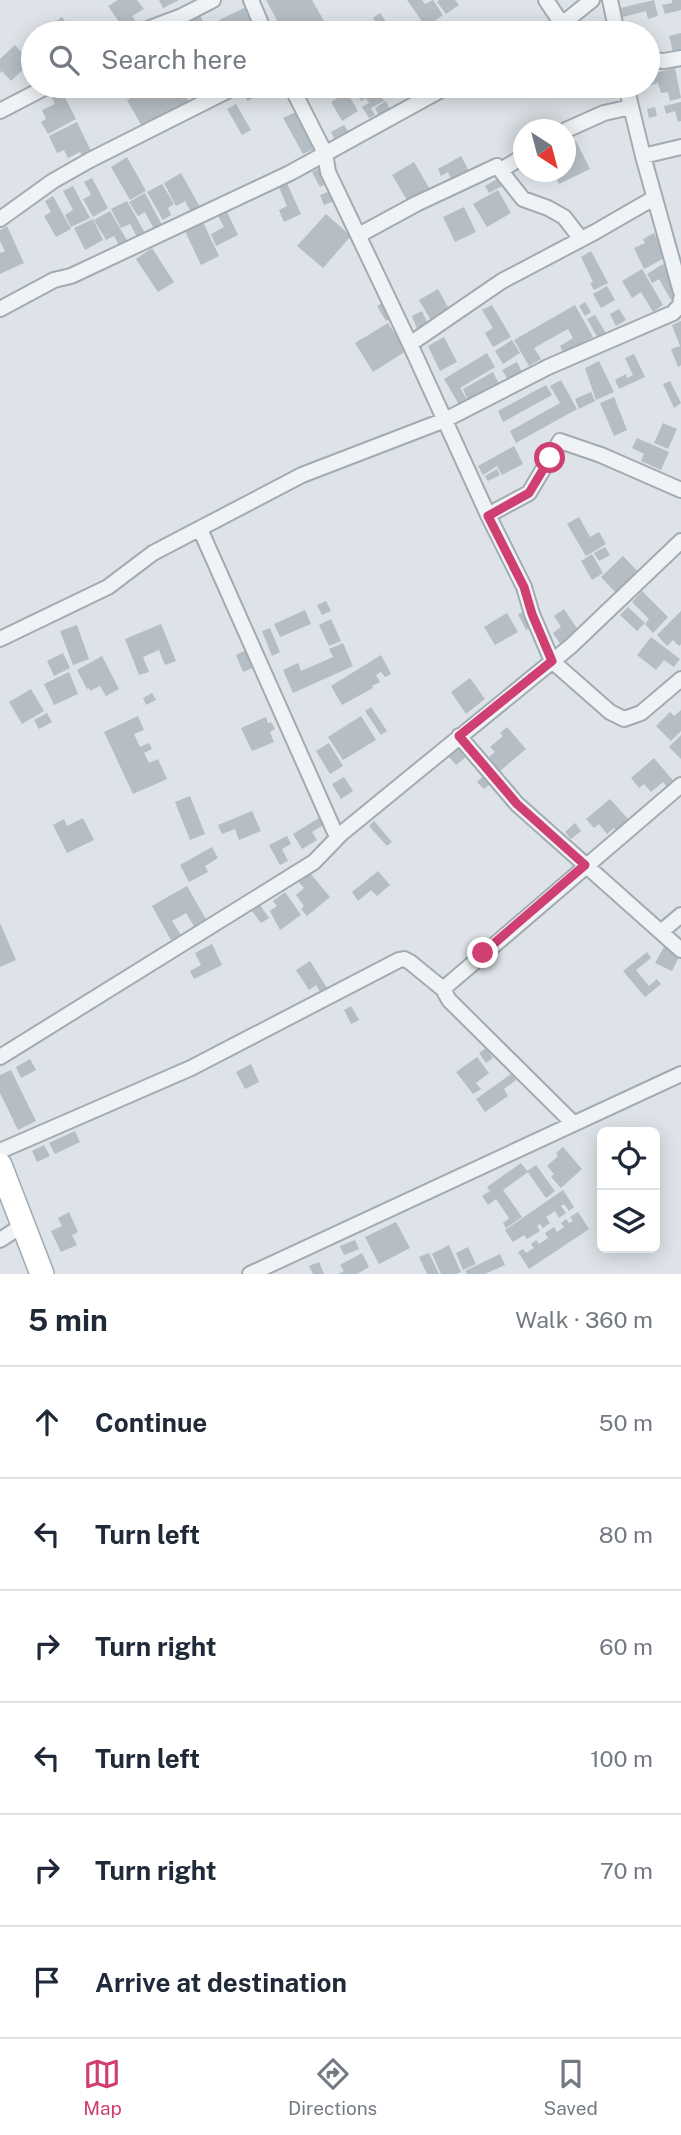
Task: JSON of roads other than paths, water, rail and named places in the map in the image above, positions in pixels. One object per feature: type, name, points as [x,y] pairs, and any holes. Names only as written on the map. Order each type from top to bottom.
[{"type":"main road","points":[[0,1165],[42,1274]]},
{"type":"street","points":[[169,21],[213,0]]},
{"type":"street","points":[[251,0],[260,21]]},
{"type":"street","points":[[546,0],[560,21]]},
{"type":"street","points":[[566,21],[592,0]]},
{"type":"street","points":[[610,0],[614,21]]},
{"type":"street","points":[[660,61],[681,58]]},
{"type":"street","points":[[0,111],[25,98]]},
{"type":"street","points":[[0,219],[53,181],[213,98]]},
{"type":"street","points":[[297,98],[325,153],[328,172],[488,516],[524,587],[552,661],[610,712],[624,719],[640,713],[681,679]]},
{"type":"street","points":[[0,309],[54,281],[71,276],[290,173],[425,98]]},
{"type":"street","points":[[629,98],[654,198],[676,250],[681,292]]},
{"type":"street","points":[[576,125],[604,113],[631,107]]},
{"type":"street","points":[[643,156],[681,147]]},
{"type":"street","points":[[501,170],[513,162]]},
{"type":"street","points":[[359,235],[496,166],[523,199],[564,217],[581,239]]},
{"type":"street","points":[[410,344],[502,281],[654,198]]},
{"type":"street","points":[[0,639],[108,587],[153,553],[302,475],[445,420],[548,368],[673,313],[680,305],[681,299]]},
{"type":"street","points":[[488,516],[529,493],[560,441],[601,455],[681,490]]},
{"type":"street","points":[[200,529],[337,837]]},
{"type":"street","points":[[0,1057],[314,862],[337,837],[552,661],[681,541]]},
{"type":"street","points":[[459,736],[517,804],[681,950]]},
{"type":"street","points":[[443,989],[681,785]]},
{"type":"street","points":[[662,931],[681,915]]},
{"type":"street","points":[[0,1151],[191,1068],[404,959],[443,989],[449,1000],[573,1122]]},
{"type":"street","points":[[250,1274],[681,1074]]},
{"type":"street","points":[[0,1240],[23,1224]]}]
